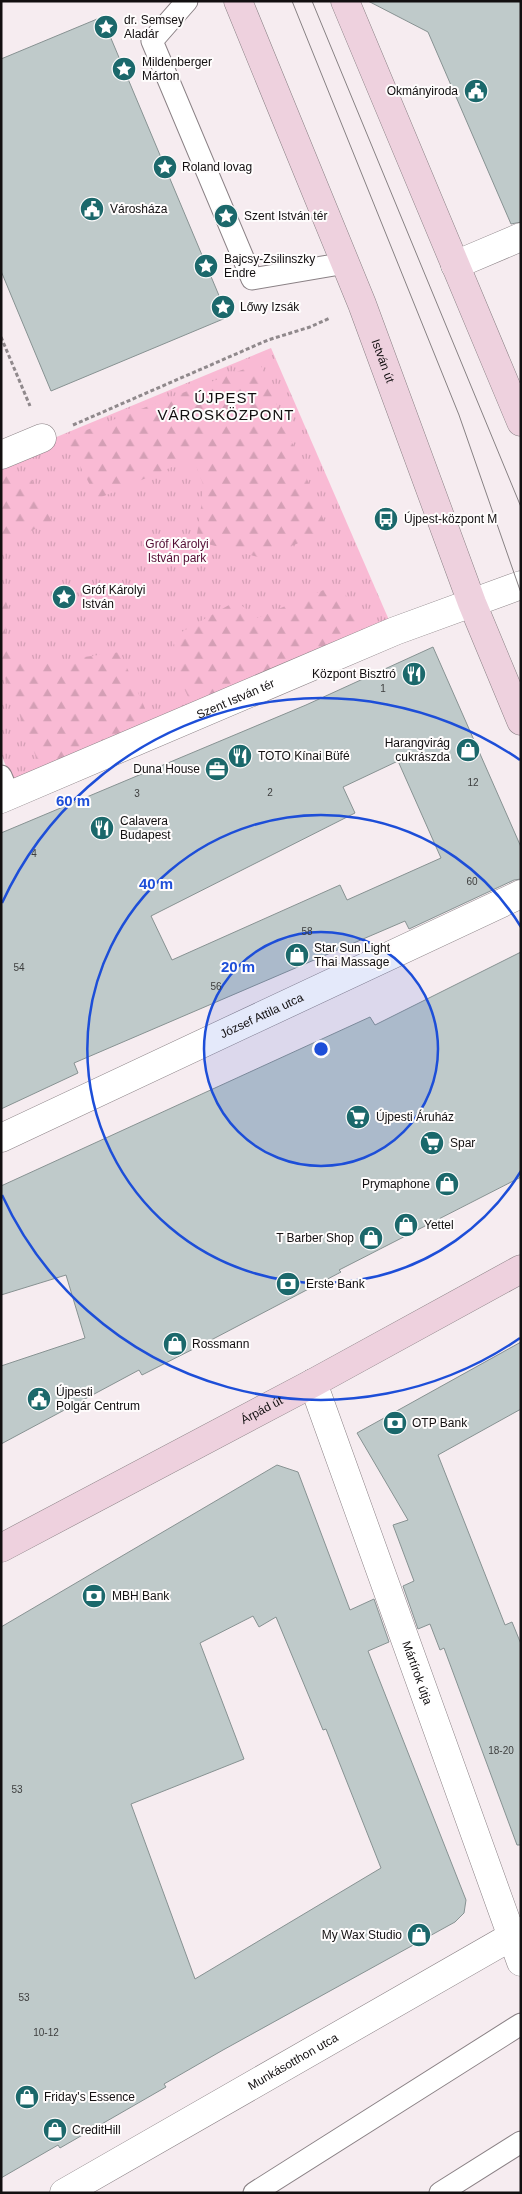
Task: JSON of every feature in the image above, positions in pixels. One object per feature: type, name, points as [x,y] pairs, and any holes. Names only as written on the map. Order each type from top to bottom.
[{"type":"street","name":"István út","points":[[238,1],[346,263],[472,603],[521,721]]},
{"type":"street","points":[[345,1],[521,422]]},
{"type":"street","points":[[455,265],[521,237]]},
{"type":"street","points":[[1,455],[42,438]]},
{"type":"street","name":"Szent István tér","points":[[4,790],[395,631],[521,585]]},
{"type":"street","name":"József Attila utca","points":[[1,1138],[521,894]]},
{"type":"street","name":"Árpád út","points":[[1,1548],[313,1383],[521,1268]]},
{"type":"street","name":"Mártírok útja","points":[[313,1383],[516,1934],[521,1962]]},
{"type":"street","name":"Munkásotthon utca","points":[[64,2193],[516,1934]]},
{"type":"lane","points":[[187,1],[152,41],[252,279],[346,263]]},
{"type":"lane","points":[[254,2193],[521,2024]]},
{"type":"lane","points":[[440,2193],[521,2142]]},
{"type":"path","points":[[1,337],[42,438],[268,340],[310,327],[362,304]]},
{"type":"green space","name":"Gróf Károlyi István park","points":[[271,348],[392,627],[13,783],[1,754],[1,460]]},
{"type":"green space","points":[[260,363],[328,531],[262,558],[196,541],[204,487],[193,458],[97,499],[66,438]]},
{"type":"green space","points":[[1,466],[30,477],[52,521],[1,545]]},
{"type":"green space","points":[[340,583],[364,632],[193,707],[180,680],[173,637],[236,601],[257,618]]},
{"type":"green space","points":[[1,589],[8,607],[5,631],[22,662],[63,660],[120,652],[151,722],[41,770],[1,667]]},
{"type":"building","name":"Okmányiroda","points":[[368,1],[521,1],[521,222],[511,224],[428,32]]},
{"type":"building","name":"Városháza","points":[[102,17],[228,317],[51,391],[1,271],[1,59]]},
{"type":"building","points":[[433,647],[521,847],[521,879],[514,880],[409,929],[405,921],[74,1063],[78,1073],[1,1109],[1,833],[306,705]],"holes":[[[398,761],[441,858],[347,900],[340,885],[172,960],[151,916],[355,813],[343,787]]]},
{"type":"building","points":[[521,952],[521,1177],[339,1270],[341,1272],[213,1339],[142,1375],[139,1370],[1,1444],[1,1366],[85,1338],[66,1275],[1,1295],[1,1186],[370,1017],[375,1025]]},
{"type":"building","points":[[521,1342],[521,1409],[438,1455],[505,1625],[512,1622],[521,1644],[521,1845],[517,1845],[444,1648],[440,1650],[430,1624],[418,1629],[403,1586],[414,1581],[393,1525],[408,1520],[357,1433]]},
{"type":"building","points":[[277,1465],[298,1472],[350,1610],[374,1599],[389,1642],[368,1651],[466,1900],[464,1913],[455,1922],[223,2050],[164,2084],[166,2087],[60,2148],[58,2145],[1,2178],[1,1627]],"holes":[[[253,1616],[259,1627],[276,1617],[323,1730],[326,1729],[381,1868],[195,1979],[131,1804],[244,1759],[200,1643]]]},
{"type":"tram line","points":[[292,1],[459,415],[521,593]]},
{"type":"tram line","points":[[312,1],[521,507]]},
{"type":"place","name":"dr. Semsey Aladár","points":[[106,27]]},
{"type":"place","name":"Mildenberger Márton","points":[[124,69]]},
{"type":"place","name":"Okmányiroda","points":[[476,91]]},
{"type":"place","name":"Roland lovag","points":[[165,167]]},
{"type":"place","name":"Városháza","points":[[92,209]]},
{"type":"place","name":"Szent István tér","points":[[226,216]]},
{"type":"place","name":"Bajcsy-Zsilinszky Endre","points":[[206,266]]},
{"type":"place","name":"Lőwy Izsák","points":[[223,307]]},
{"type":"place","name":"Újpest-központ M","points":[[386,519]]},
{"type":"place","name":"Gróf Károlyi István","points":[[64,597]]},
{"type":"place","name":"Központ Bisztró","points":[[414,674]]},
{"type":"place","name":"Harangvirág cukrászda","points":[[468,750]]},
{"type":"place","name":"TOTO Kínai Büfé","points":[[240,756]]},
{"type":"place","name":"Duna House","points":[[217,769]]},
{"type":"place","name":"Calavera Budapest","points":[[102,828]]},
{"type":"place","name":"Star Sun Light Thai Massage","points":[[297,955]]},
{"type":"place","name":"Újpesti Áruház","points":[[358,1117]]},
{"type":"place","name":"Spar","points":[[432,1143]]},
{"type":"place","name":"Prymaphone","points":[[447,1184]]},
{"type":"place","name":"Yettel","points":[[406,1225]]},
{"type":"place","name":"T Barber Shop","points":[[371,1238]]},
{"type":"place","name":"Erste Bank","points":[[288,1284]]},
{"type":"place","name":"Rossmann","points":[[175,1344]]},
{"type":"place","name":"Újpesti Polgár Centrum","points":[[39,1399]]},
{"type":"place","name":"OTP Bank","points":[[395,1423]]},
{"type":"place","name":"MBH Bank","points":[[94,1596]]},
{"type":"place","name":"My Wax Studio","points":[[419,1935]]},
{"type":"place","name":"Friday's Essence","points":[[27,2097]]},
{"type":"place","name":"CreditHill","points":[[55,2130]]},
{"type":"district","name":"ÚJPEST VÁROSKÖZPONT","points":[[226,406]]}]
